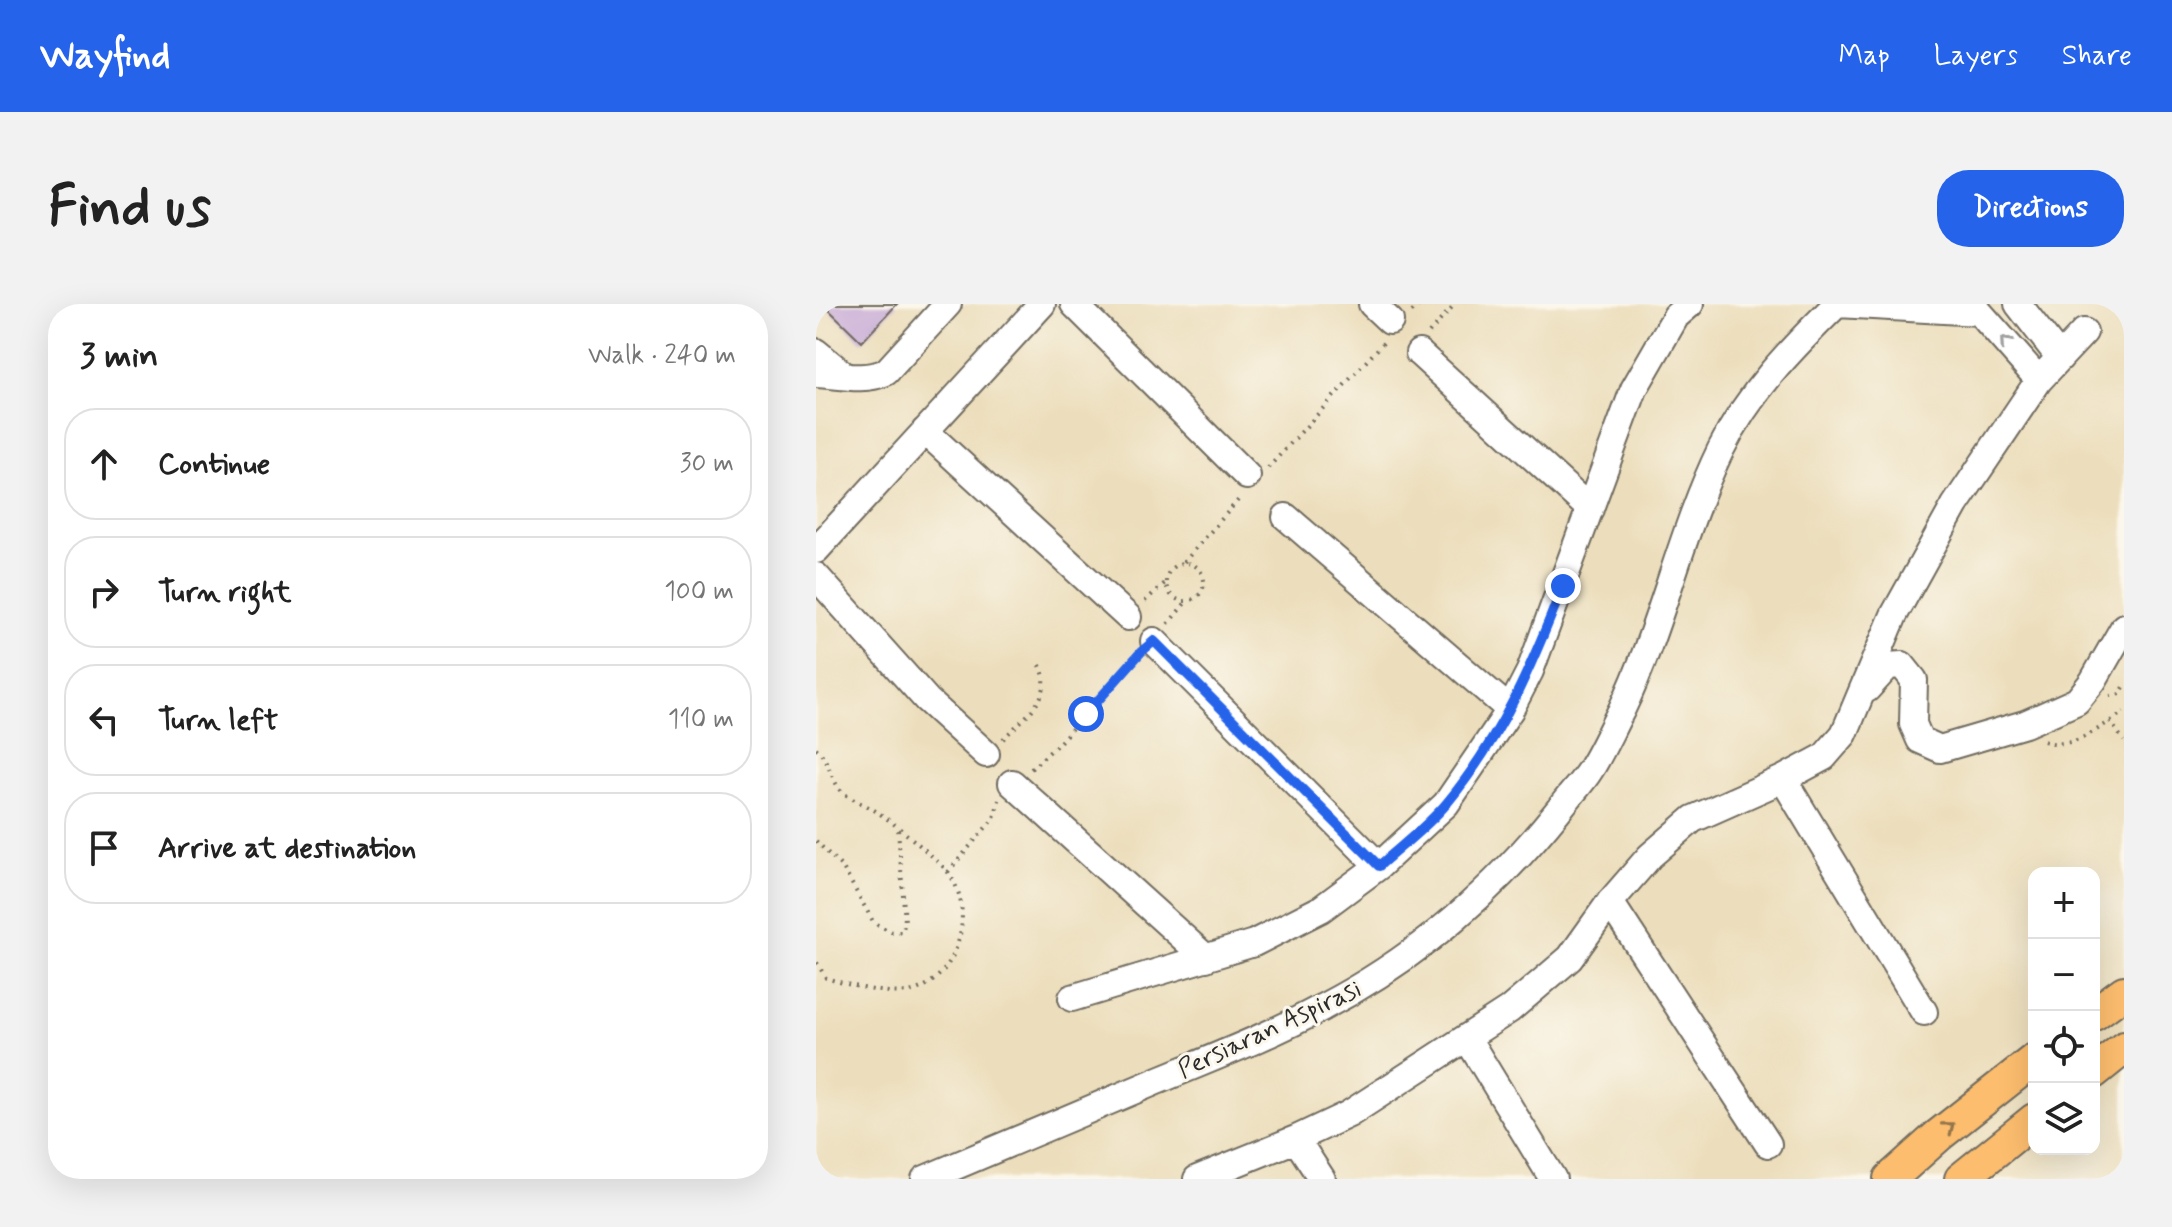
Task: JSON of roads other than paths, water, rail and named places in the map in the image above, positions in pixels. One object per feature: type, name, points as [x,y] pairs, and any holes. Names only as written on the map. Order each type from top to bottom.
[{"type":"main road","points":[[2098,1011],[2124,992]]},
{"type":"main road","points":[[2100,1067],[2124,1048]]},
{"type":"main road","points":[[1890,1179],[1939,1135],[2028,1065]]},
{"type":"main road","points":[[1961,1179],[2028,1125]]},
{"type":"street","points":[[816,374],[868,378],[886,372],[948,304]]},
{"type":"street","points":[[816,550],[1042,304]]},
{"type":"street","points":[[1074,304],[1251,482]]},
{"type":"street","points":[[1838,304],[1976,308],[2039,380]]},
{"type":"street","name":"Persiaran Aspirasi","points":[[925,1179],[1323,1008],[1376,977],[1432,937],[1483,892],[1535,840],[1590,770],[1622,709],[1650,643],[1694,513],[1722,448],[1753,397],[1789,351],[1838,304]]},
{"type":"street","points":[[2018,304],[2060,358]]},
{"type":"street","points":[[1072,998],[1254,943],[1321,909],[1379,866],[1446,804],[1510,710],[1530,671],[1634,389],[1676,308]]},
{"type":"street","points":[[1197,1179],[1349,1114],[1509,1010],[1570,958],[1610,902],[1650,856],[1693,819],[1824,757],[1844,734],[1894,615],[1955,505],[2039,380],[2084,332]]},
{"type":"street","points":[[1423,345],[1590,509]]},
{"type":"street","points":[[816,352],[844,375]]},
{"type":"street","points":[[925,431],[1128,617]]},
{"type":"street","points":[[1286,517],[1510,710]]},
{"type":"street","points":[[816,576],[927,700],[991,750]]},
{"type":"street","points":[[1859,698],[1888,666],[1902,665],[1914,680],[1913,724],[1920,740],[1940,749],[2025,724],[2077,701],[2093,681],[2124,627]]},
{"type":"street","points":[[1154,641],[1379,866]]},
{"type":"street","points":[[1783,779],[1924,1012]]},
{"type":"street","points":[[1012,783],[1206,958]]},
{"type":"street","points":[[1610,902],[1768,1144]]},
{"type":"street","points":[[1467,1038],[1553,1179]]},
{"type":"street","points":[[1296,1139],[1322,1179]]}]
